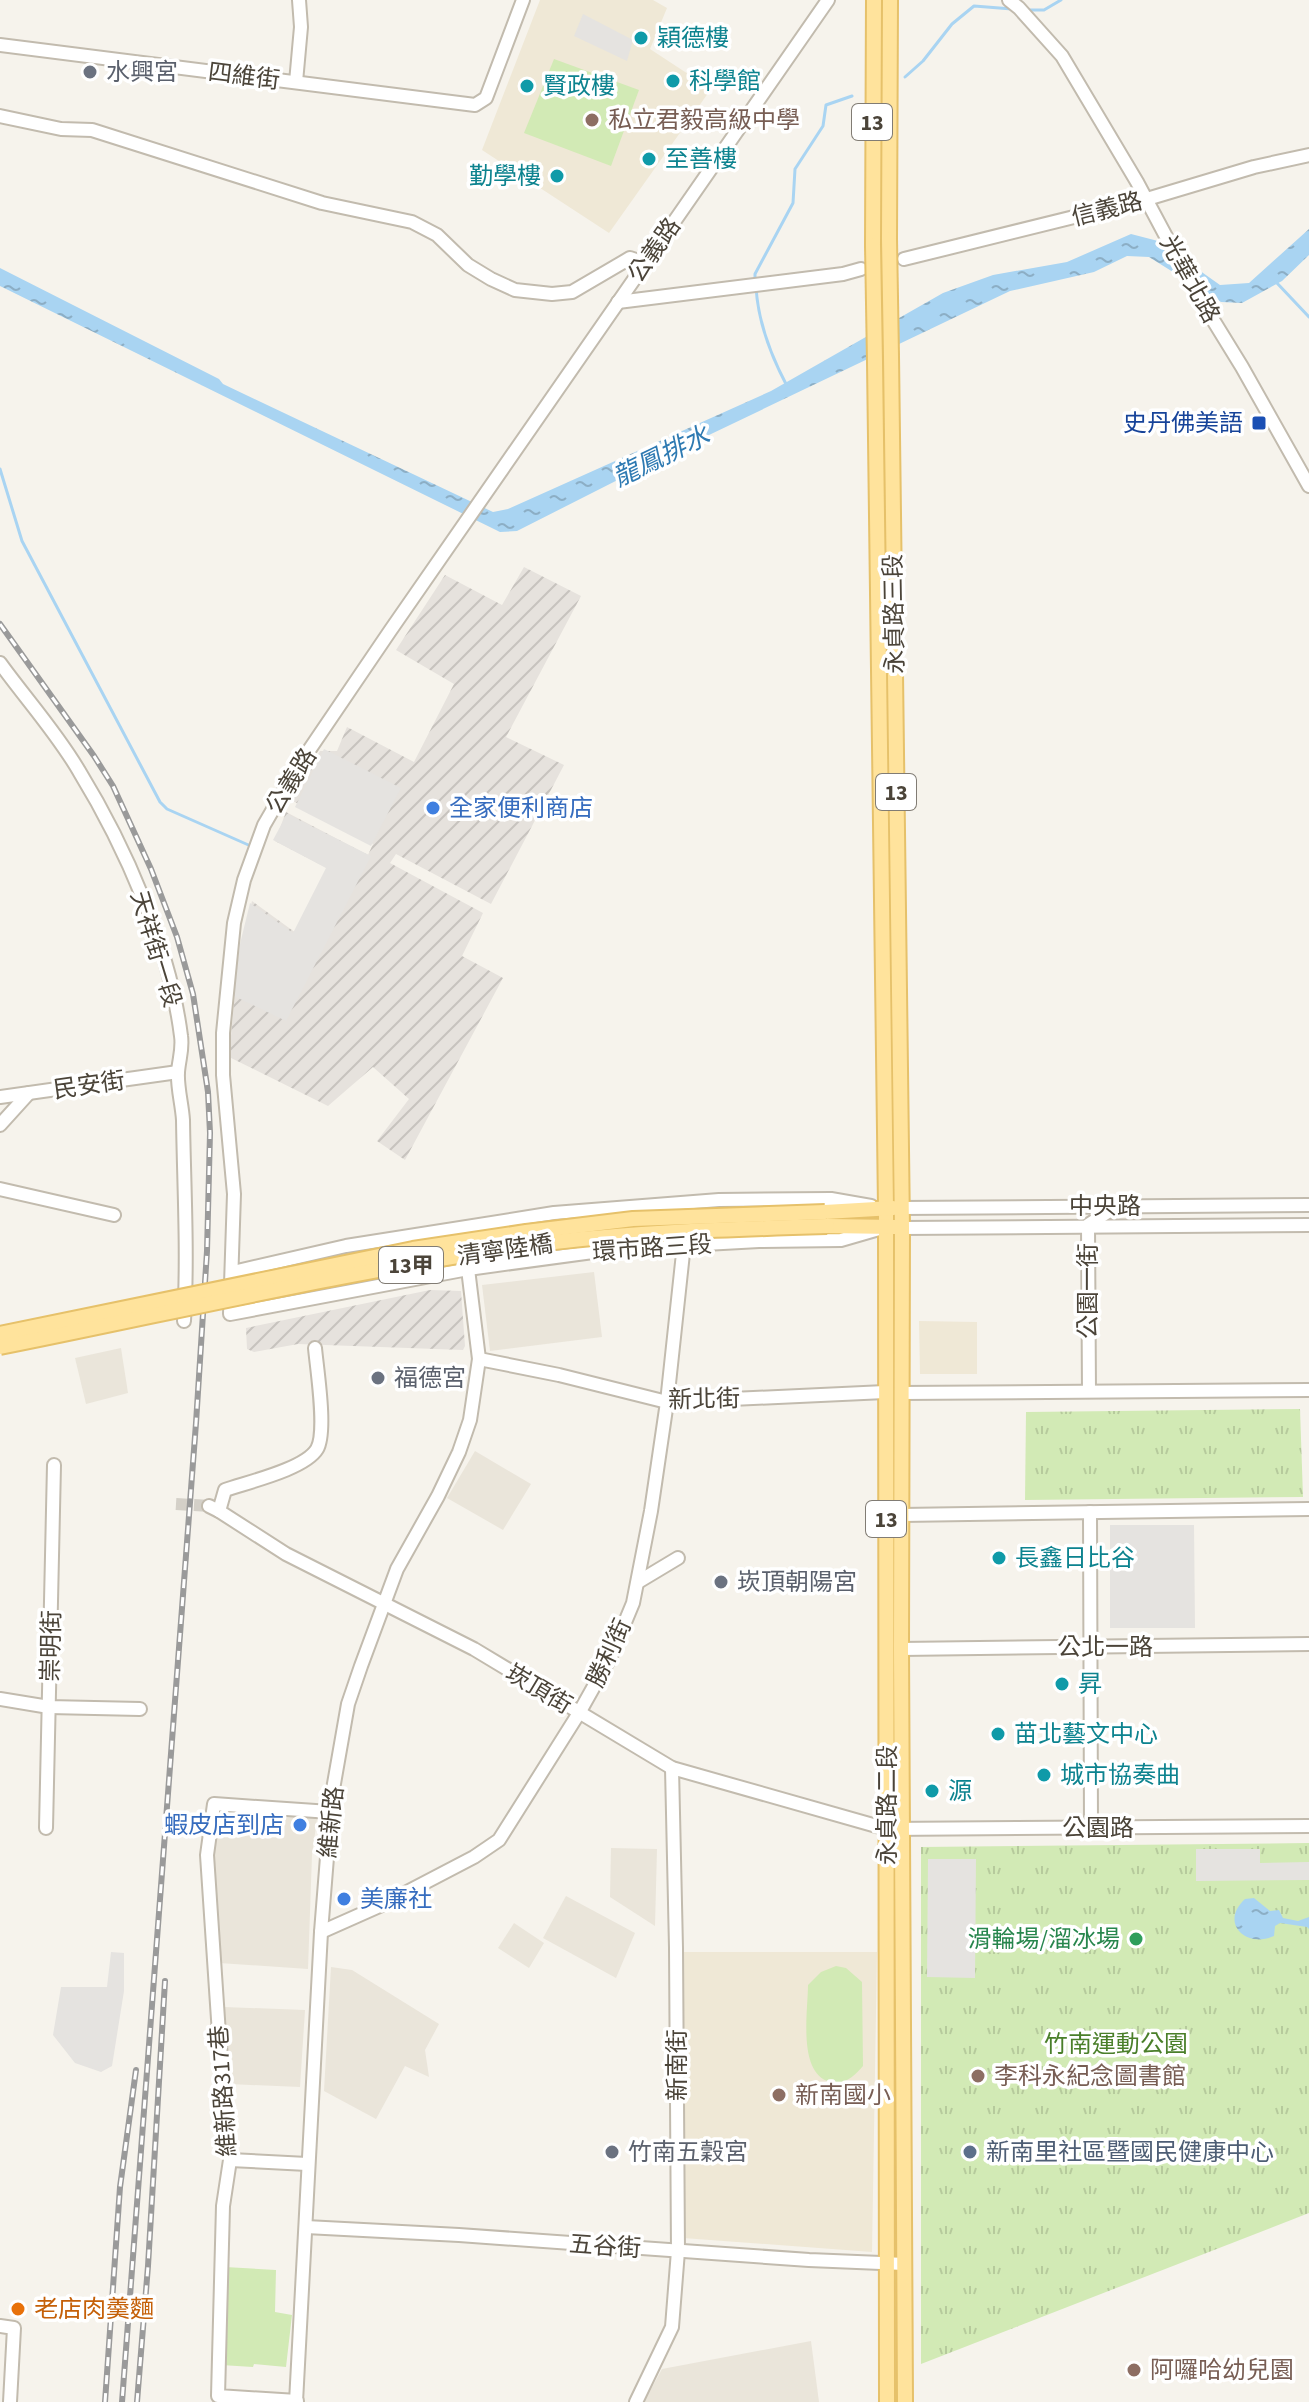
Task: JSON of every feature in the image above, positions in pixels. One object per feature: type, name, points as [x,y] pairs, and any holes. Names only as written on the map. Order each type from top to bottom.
[{"type":"main road","name":"永貞路三段","points":[[874,0],[873,245],[893,1208],[902,1228]]},
{"type":"main road","name":"永貞路三段","points":[[890,0],[893,1208]]},
{"type":"main road","name":"13甲","points":[[826,1219],[893,1208]]},
{"type":"main road","name":"永貞路二段","points":[[893,1208],[886,1226],[886,1579],[895,1830],[905,2264],[905,2402]]},
{"type":"main road","name":"清寧陸橋","points":[[0,1334],[413,1249],[526,1232],[633,1219],[826,1219]]},
{"type":"main road","name":"13甲","points":[[826,1219],[902,1228]]},
{"type":"main road","name":"清寧陸橋","points":[[0,1347],[361,1273],[532,1245],[826,1219]]},
{"type":"main road","name":"永貞路二段","points":[[887,2402],[887,2265],[902,1580],[902,1228]]},
{"type":"main road","points":[[886,1579],[902,1580]]},
{"type":"main road","points":[[887,2379],[905,2380]]},
{"type":"street","points":[[296,82],[301,27],[299,0]]},
{"type":"street","name":"四維街","points":[[0,45],[475,105],[486,98],[523,0]]},
{"type":"street","name":"公義路","points":[[233,1272],[232,1165],[223,1075],[224,1019],[234,923],[259,837],[297,768],[828,0]]},
{"type":"street","name":"光華北路","points":[[1009,0],[1062,56],[1147,199],[1194,289],[1309,486]]},
{"type":"street","points":[[0,116],[61,129],[92,130],[322,203],[412,222],[437,235],[468,265],[515,290],[552,294],[572,292],[630,258],[645,263]]},
{"type":"street","name":"信義路","points":[[904,259],[1309,155]]},
{"type":"street","points":[[618,302],[843,274],[861,269]]},
{"type":"street","name":"天祥街一段","points":[[0,663],[78,768],[139,890],[168,968],[182,1037],[178,1072],[183,1127],[184,1321]]},
{"type":"street","name":"民安街","points":[[0,1097],[178,1072]]},
{"type":"street","points":[[0,1125],[29,1093]]},
{"type":"street","points":[[0,1189],[114,1215]]},
{"type":"street","name":"環市路三段","points":[[886,1226],[841,1240],[615,1249],[468,1269],[230,1314],[233,1272],[346,1246],[611,1208],[719,1200],[831,1199],[893,1208]]},
{"type":"street","name":"中央路","points":[[893,1208],[1309,1205]]},
{"type":"street","name":"公園一街","points":[[1089,1391],[1088,1225],[1117,1206]]},
{"type":"street","points":[[509,1221],[516,1263]]},
{"type":"street","name":"中央路","points":[[902,1228],[1309,1225]]},
{"type":"street","name":"勝利街","points":[[321,1932],[397,1898],[474,1857],[499,1840],[611,1656],[633,1603],[638,1582],[667,1402],[684,1244]]},
{"type":"street","name":"維新路","points":[[296,2401],[307,2164],[330,1812],[348,1704],[383,1605],[397,1569],[459,1452],[470,1420],[479,1359],[468,1269]]},
{"type":"street","name":"崁頂街","points":[[315,1348],[322,1433],[317,1449],[302,1463],[225,1490],[214,1508],[286,1554],[474,1649],[672,1768],[895,1830]]},
{"type":"street","name":"新北街","points":[[479,1359],[667,1402],[885,1392]]},
{"type":"street","points":[[901,1393],[1309,1390]]},
{"type":"street","name":"崇明街","points":[[46,1828],[54,1465]]},
{"type":"street","points":[[902,1515],[1309,1509]]},
{"type":"street","points":[[1090,1512],[1091,1828]]},
{"type":"street","points":[[638,1582],[678,1558]]},
{"type":"street","name":"公北一路","points":[[901,1649],[1309,1644]]},
{"type":"street","points":[[0,1699],[49,1707],[140,1709]]},
{"type":"street","name":"新南街","points":[[636,2402],[672,2327],[678,2251],[672,1768]]},
{"type":"street","name":"維新路317巷","points":[[296,2401],[218,2396],[223,2206],[230,2160],[207,1855],[214,1804],[330,1812]]},
{"type":"street","name":"公園路","points":[[895,1830],[1309,1826]]},
{"type":"street","points":[[230,2160],[307,2164]]},
{"type":"street","name":"五谷街","points":[[306,2227],[905,2264]]},
{"type":"street","points":[[0,2326],[14,2328],[10,2402]]},
{"type":"shaded area","name":"私立君毅高級中學","points":[[540,0],[653,0],[667,8],[650,49],[711,89],[609,233],[482,150]]},
{"type":"shaded area","points":[[583,14],[633,40],[627,61],[574,36]]},
{"type":"shaded area","points":[[524,567],[581,596],[506,737],[564,765],[491,904],[396,854],[390,863],[483,913],[462,956],[503,978],[405,1160],[377,1141],[409,1099],[373,1067],[328,1106],[229,1057],[238,961],[252,901],[296,933],[329,869],[275,841],[286,812],[368,855],[373,844],[291,800],[320,751],[337,751],[347,727],[414,762],[454,684],[396,650],[445,575],[502,605]]},
{"type":"shaded area","points":[[324,749],[401,788],[371,846],[295,807]]},
{"type":"shaded area","points":[[287,814],[371,856],[286,1021],[234,996],[240,944],[250,903],[293,933],[326,868],[273,840]]},
{"type":"shaded area","points":[[594,1272],[602,1337],[490,1351],[482,1285]]},
{"type":"shaded area","points":[[430,1290],[461,1291],[463,1350],[298,1344],[254,1352],[247,1349],[246,1328]]},
{"type":"shaded area","points":[[919,1321],[977,1322],[977,1374],[920,1374]]},
{"type":"shaded area","points":[[121,1348],[128,1393],[86,1404],[75,1358]]},
{"type":"shaded area","points":[[475,1451],[531,1484],[503,1530],[447,1498]]},
{"type":"shaded area","points":[[1110,1525],[1194,1525],[1195,1628],[1110,1628]]},
{"type":"shaded area","points":[[221,1810],[312,1814],[317,1819],[312,1855],[308,1969],[219,1963],[211,1861],[215,1815]]},
{"type":"shaded area","points":[[611,1848],[657,1849],[655,1926],[610,1897]]},
{"type":"shaded area","points":[[1196,1849],[1260,1849],[1260,1863],[1309,1862],[1309,1880],[1196,1881]]},
{"type":"shaded area","points":[[928,1859],[976,1859],[975,1978],[927,1977]]},
{"type":"shaded area","points":[[566,1896],[635,1933],[616,1978],[543,1938]]},
{"type":"shaded area","points":[[514,1923],[544,1943],[529,1968],[498,1948]]},
{"type":"shaded area","points":[[111,1952],[124,1953],[124,1991],[112,2066],[101,2072],[75,2063],[53,2035],[61,1987],[107,1987]]},
{"type":"shaded area","name":"新南國小","points":[[684,1952],[877,1952],[872,2252],[683,2238]]},
{"type":"shaded area","points":[[331,1967],[352,1970],[439,2024],[425,2050],[429,2077],[405,2066],[376,2119],[324,2091]]},
{"type":"shaded area","points":[[224,2007],[305,2010],[300,2087],[229,2084]]},
{"type":"shaded area","points":[[811,2341],[819,2402],[644,2402],[662,2369]]},
{"type":"green space","points":[[554,59],[639,90],[611,166],[524,133]]},
{"type":"green space","points":[[1300,1409],[1303,1497],[1025,1500],[1026,1412]]},
{"type":"green space","name":"竹南運動公園","points":[[1309,1843],[1309,2213],[921,2364],[921,1847]]},
{"type":"green space","points":[[836,1966],[846,1968],[862,1982],[863,2066],[849,2079],[836,2083],[820,2077],[813,2068],[806,2025],[808,1985],[821,1972]]},
{"type":"green space","points":[[225,2267],[276,2270],[275,2312],[292,2315],[286,2367],[221,2365]]},
{"type":"water","name":"龍鳳排水","points":[[1309,229],[1309,255],[1282,281],[1242,303],[1221,302],[1149,257],[1127,256],[1094,272],[1010,291],[665,456],[517,531],[500,532],[0,286],[0,268],[219,379],[223,384],[493,512],[508,509],[771,391],[943,293],[993,275],[1067,262],[1131,234],[1158,241],[1220,285],[1249,283]]},
{"type":"water","points":[[1254,1898],[1270,1911],[1279,1910],[1283,1918],[1298,1921],[1309,1917],[1309,1929],[1280,1923],[1275,1926],[1274,1936],[1254,1939],[1246,1936],[1235,1925],[1235,1917],[1245,1899]]},
{"type":"waterway","points":[[1027,10],[1044,10],[1061,0]]},
{"type":"waterway","points":[[905,77],[923,61],[952,24],[974,6],[1012,9]]},
{"type":"waterway","points":[[755,280],[755,274],[793,203],[795,169],[823,126],[826,105],[852,96]]},
{"type":"waterway","points":[[1276,282],[1309,317]]},
{"type":"waterway","points":[[756,287],[766,338],[787,386]]},
{"type":"waterway","points":[[0,469],[22,541],[160,802],[167,809],[253,847]]},
{"type":"tunnel","points":[[176,1504],[209,1506]]},
{"type":"railway","points":[[0,624],[113,786],[151,869],[177,937],[193,994],[208,1092],[207,1251],[196,1423],[122,2402]]},
{"type":"railway","points":[[137,2402],[165,1981]]},
{"type":"railway","points":[[105,2402],[120,2187],[136,2070]]},
{"type":"place","name":"穎德樓","points":[[641,38]]},
{"type":"place","name":"水興宮","points":[[90,72]]},
{"type":"place","name":"科學館","points":[[673,81]]},
{"type":"place","name":"賢政樓","points":[[527,86]]},
{"type":"place","name":"私立君毅高級中學","points":[[592,120]]},
{"type":"place","name":"至善樓","points":[[649,159]]},
{"type":"place","name":"勤學樓","points":[[557,176]]},
{"type":"place","name":"史丹佛美語","points":[[1259,423]]},
{"type":"place","name":"全家便利商店","points":[[433,808]]},
{"type":"place","name":"福德宮","points":[[378,1378]]},
{"type":"place","name":"長鑫日比谷","points":[[999,1558]]},
{"type":"place","name":"崁頂朝陽宮","points":[[721,1582]]},
{"type":"place","name":"昇","points":[[1062,1684]]},
{"type":"place","name":"苗北藝文中心","points":[[998,1734]]},
{"type":"place","name":"城市協奏曲","points":[[1044,1775]]},
{"type":"place","name":"源","points":[[932,1791]]},
{"type":"place","name":"蝦皮店到店","points":[[300,1825]]},
{"type":"place","name":"美廉社","points":[[344,1899]]},
{"type":"place","name":"滑輪場/溜冰場","points":[[1136,1939]]},
{"type":"place","name":"李科永紀念圖書館","points":[[978,2076]]},
{"type":"place","name":"新南國小","points":[[779,2095]]},
{"type":"place","name":"竹南五穀宮","points":[[612,2152]]},
{"type":"place","name":"新南里社區暨國民健康中心","points":[[970,2152]]},
{"type":"place","name":"老店肉羮麵","points":[[18,2309]]},
{"type":"place","name":"阿囉哈幼兒園","points":[[1134,2370]]}]
